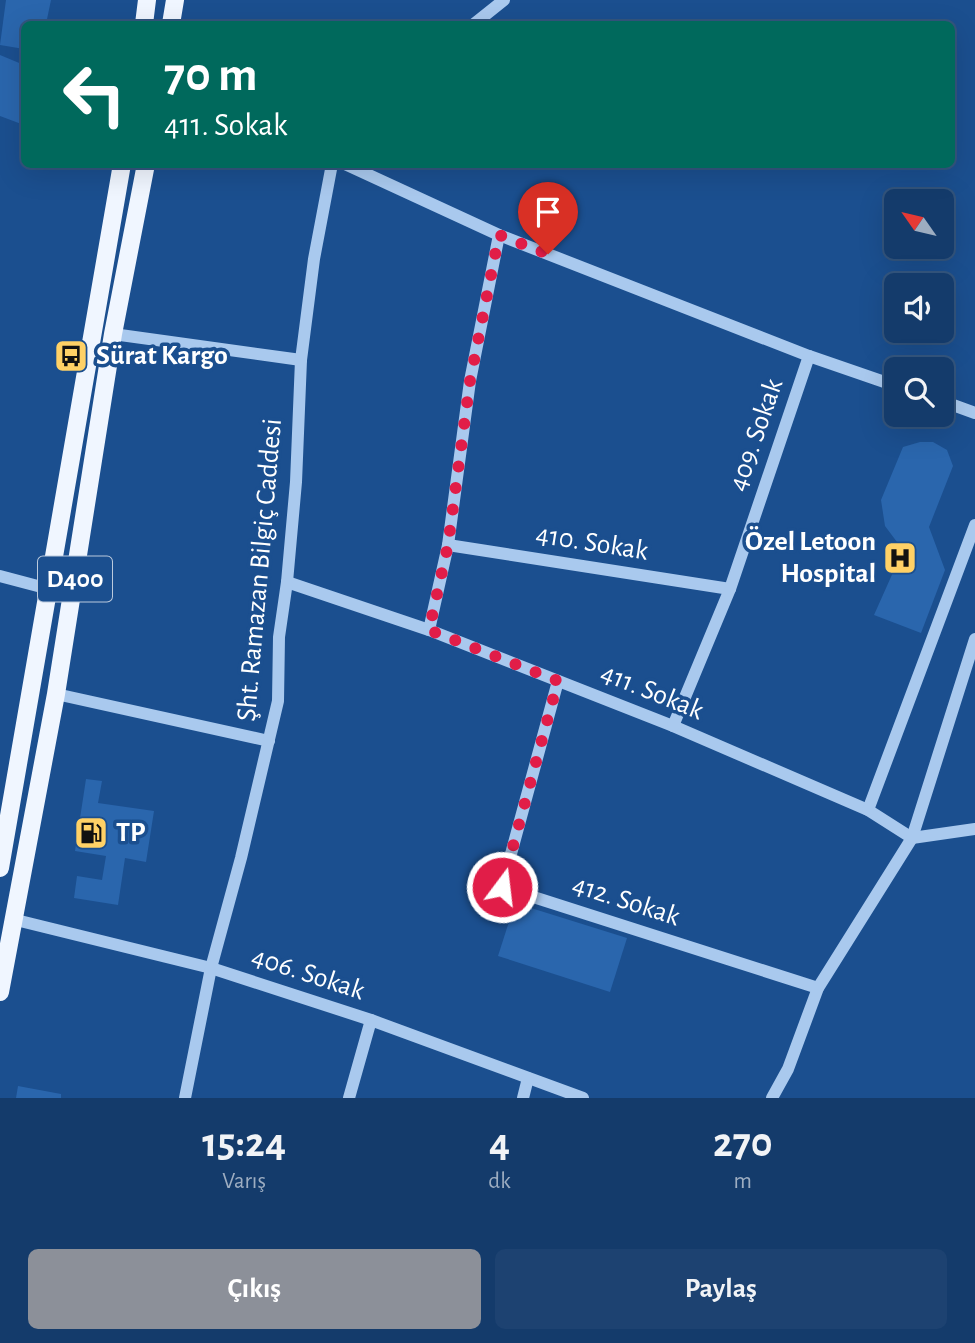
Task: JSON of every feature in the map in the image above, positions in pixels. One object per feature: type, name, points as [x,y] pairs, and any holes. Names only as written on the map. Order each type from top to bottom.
[{"type":"main road","points":[[144,21],[147,0]]},
{"type":"main road","points":[[172,21],[176,0]]},
{"type":"main road","name":"D400","points":[[0,868],[121,168]]},
{"type":"main road","name":"D400","points":[[0,992],[56,694],[113,334],[145,168]]},
{"type":"street","points":[[478,21],[503,0]]},
{"type":"street","name":"Şht. Ramazan Bilgiç Caddesi","points":[[185,1098],[211,968],[278,701],[278,637],[287,582],[296,482],[301,360],[314,259],[331,168]]},
{"type":"street","points":[[354,168],[499,235],[809,356],[884,382]]},
{"type":"street","points":[[429,630],[448,545],[470,381],[499,235]]},
{"type":"street","points":[[113,334],[301,360]]},
{"type":"street","name":"409. Sokak","points":[[673,726],[730,589],[809,356]]},
{"type":"street","points":[[954,405],[975,413]]},
{"type":"street","points":[[868,810],[975,526]]},
{"type":"street","name":"410. Sokak","points":[[448,545],[730,589]]},
{"type":"street","points":[[0,576],[49,589],[75,575]]},
{"type":"street","name":"411. Sokak","points":[[287,582],[429,630],[673,726],[868,810],[912,838]]},
{"type":"street","points":[[772,1098],[788,1069],[818,988],[912,838],[975,639]]},
{"type":"street","name":"412. Sokak","points":[[558,681],[502,887],[818,988]]},
{"type":"street","points":[[56,694],[270,741]]},
{"type":"street","points":[[912,838],[975,829]]},
{"type":"street","name":"406. Sokak","points":[[12,919],[211,968],[371,1020],[583,1098]]},
{"type":"street","points":[[349,1098],[371,1020]]},
{"type":"street","points":[[523,1098],[528,1078]]},
{"type":"building","points":[[6,0],[51,0],[47,21],[21,21],[21,48],[0,45]]},
{"type":"building","points":[[0,55],[21,64],[21,124],[0,116]]},
{"type":"building","points":[[920,442],[933,442],[947,450],[953,466],[929,527],[945,570],[921,633],[874,615],[903,550],[885,526],[881,500],[903,447]]},
{"type":"building","points":[[86,779],[102,781],[98,803],[154,811],[146,862],[125,858],[118,905],[74,898],[77,876],[102,880],[106,856],[75,851]]},
{"type":"building","points":[[515,903],[627,938],[610,992],[498,956]]},
{"type":"building","points":[[18,1086],[61,1094],[61,1098],[16,1098]]},
{"type":"place","name":"Sürat Kargo","points":[[71,356]]},
{"type":"place","name":"Özel Letoon Hospital","points":[[900,558]]},
{"type":"place","name":"TP","points":[[91,833]]},
{"type":"route","points":[[502,887],[558,681],[429,630],[448,545],[470,381],[499,235],[548,254]]}]
